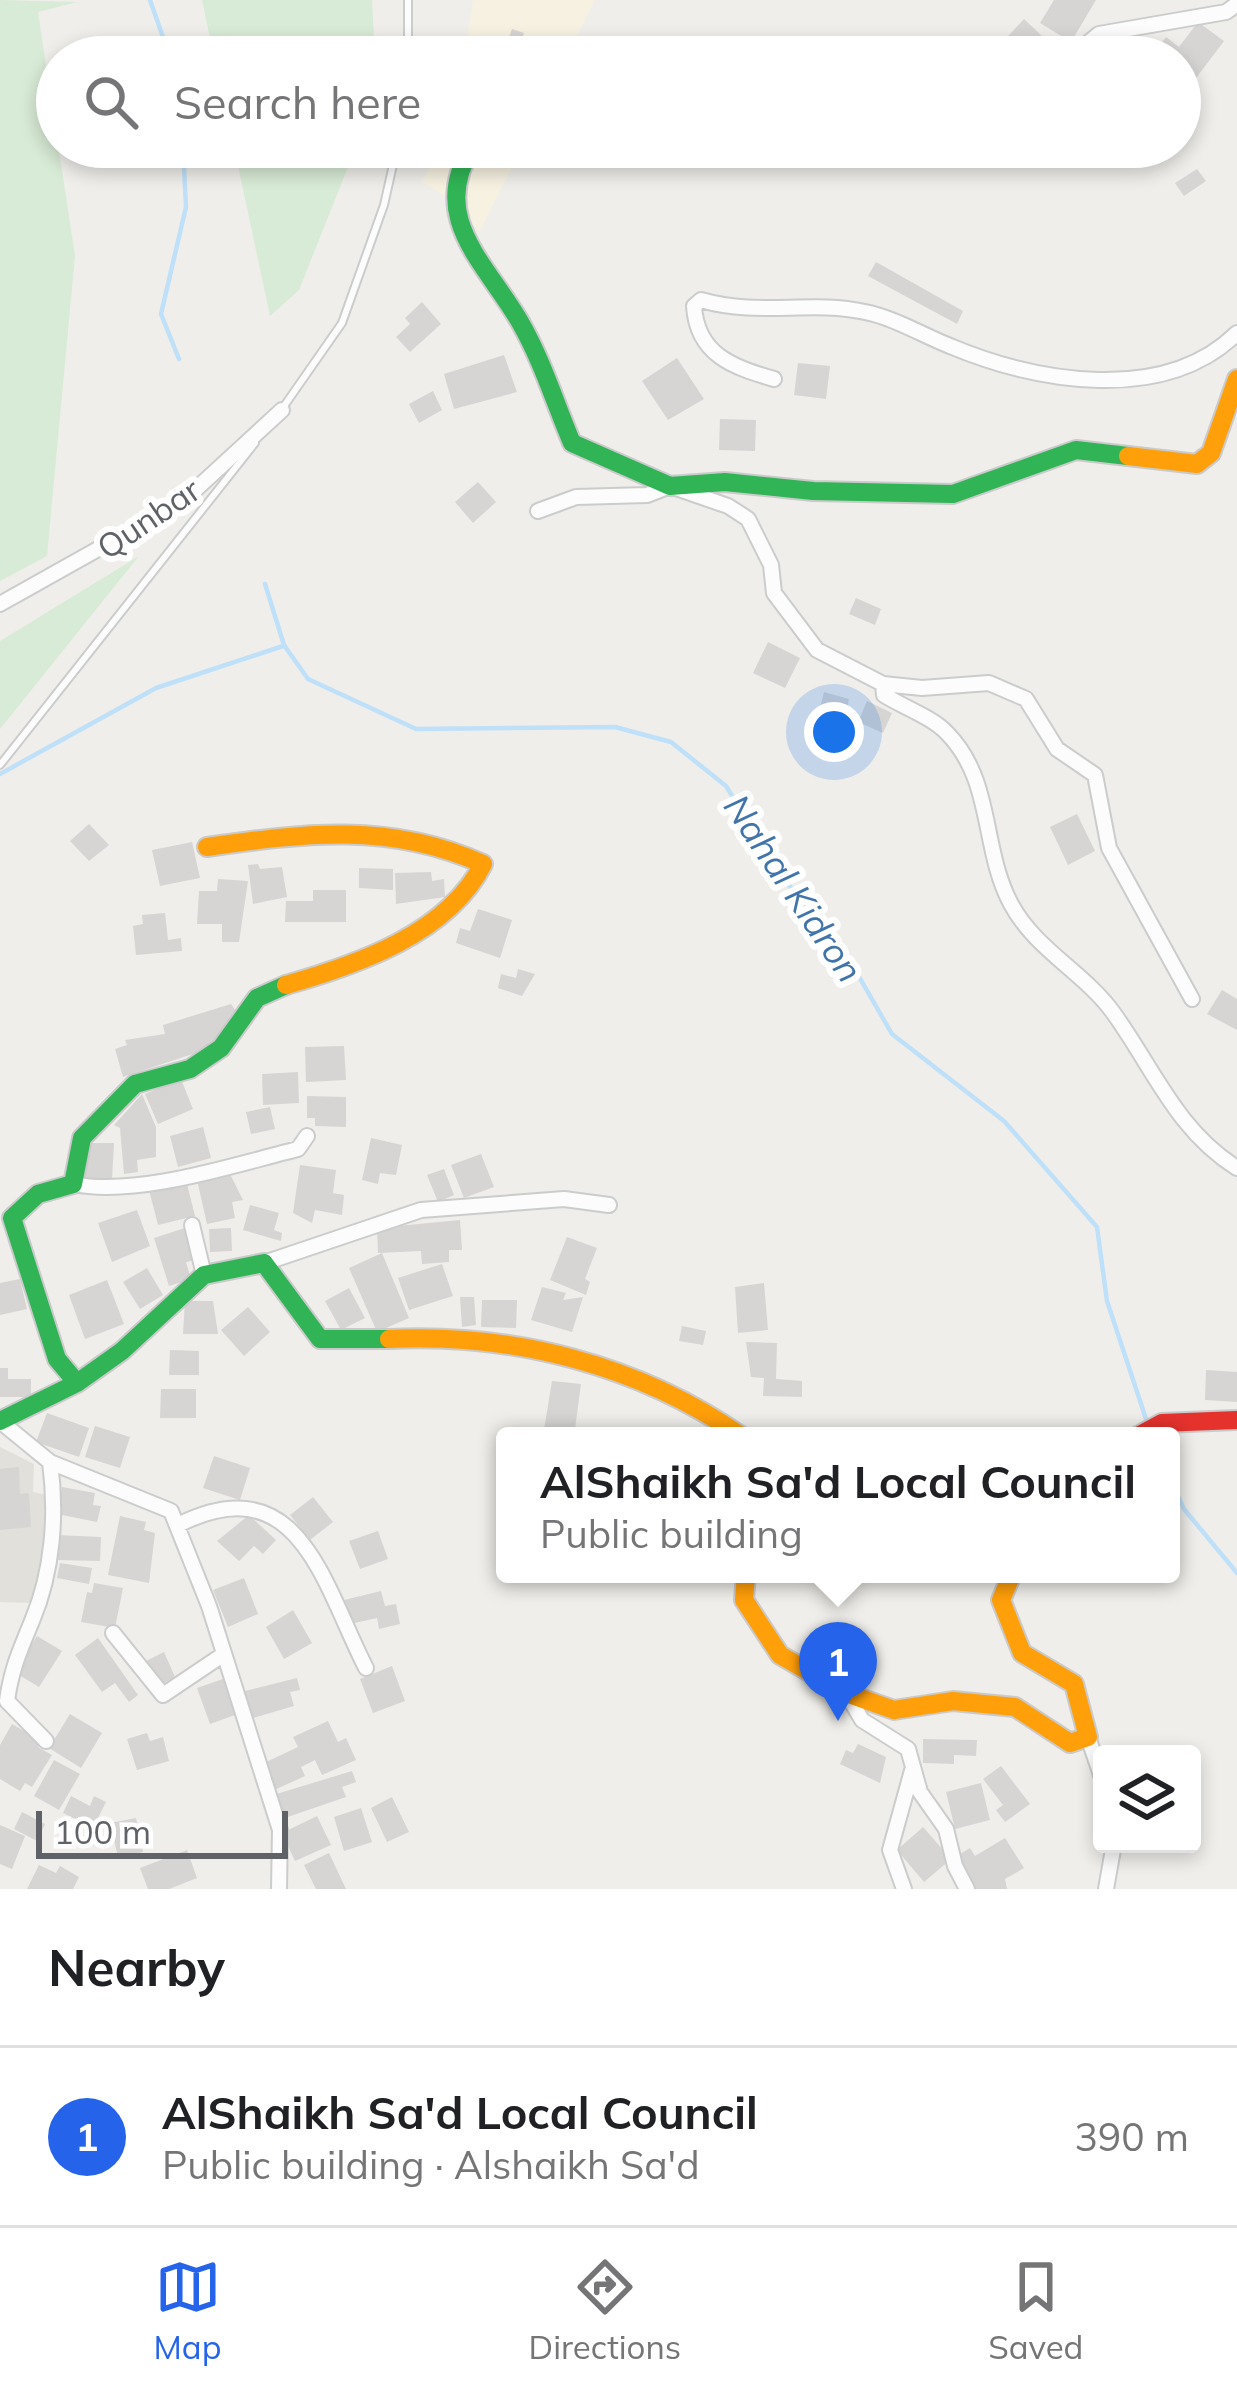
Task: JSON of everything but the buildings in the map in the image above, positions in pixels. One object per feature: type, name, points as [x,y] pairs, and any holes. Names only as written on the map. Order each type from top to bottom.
[{"type":"street","points":[[1097,36],[1226,12],[1237,4]]},
{"type":"street","points":[[458,168],[452,204],[466,242],[522,325],[572,442],[748,519],[771,565],[774,593],[817,650],[883,684],[922,688],[989,683],[1026,699],[1057,749],[1095,775],[1109,848],[1192,999]]},
{"type":"street","points":[[775,379],[719,359],[704,341],[694,306],[701,300],[760,312],[838,308],[870,313],[1007,367],[1075,380],[1161,375],[1219,351],[1237,333]]},
{"type":"street","points":[[538,512],[576,497],[647,495],[670,486],[724,482],[813,491],[953,494],[1076,450],[1197,464],[1211,453],[1237,379]]},
{"type":"street","name":"Qunbar","points":[[0,604],[182,502],[281,410]]},
{"type":"street","points":[[883,684],[884,695],[945,730],[977,774],[999,875],[1012,907],[1058,963],[1109,1007],[1204,1147],[1237,1168]]},
{"type":"street","points":[[73,1184],[82,1138],[135,1084],[190,1069],[221,1048],[257,998],[274,988],[360,964],[413,933],[472,886],[483,864],[436,839],[330,829],[207,847]]},
{"type":"street","points":[[77,1383],[58,1359],[12,1217],[39,1190],[73,1184],[96,1189],[195,1174],[298,1149],[307,1136]]},
{"type":"street","points":[[279,1889],[280,1830],[224,1654],[171,1511],[50,1462],[1,1421],[77,1383],[122,1351],[204,1275],[264,1263],[421,1210],[564,1199],[609,1205]]},
{"type":"street","points":[[192,1225],[204,1275]]},
{"type":"street","points":[[264,1263],[320,1339],[466,1339],[590,1366],[665,1390],[726,1427]]},
{"type":"street","points":[[1155,1427],[1237,1420]]},
{"type":"street","points":[[46,1741],[7,1701],[12,1662],[34,1617],[55,1526],[50,1462]]},
{"type":"street","points":[[178,1525],[213,1508],[246,1508],[293,1527],[315,1556],[366,1668]]},
{"type":"street","points":[[746,1583],[745,1600],[780,1655],[846,1693],[894,1710],[953,1701],[1015,1707],[1070,1743],[1088,1737]]},
{"type":"street","points":[[1008,1583],[1001,1600],[1022,1652],[1074,1684],[1093,1752]]},
{"type":"street","points":[[113,1633],[164,1696],[224,1654]]},
{"type":"street","points":[[846,1693],[862,1720],[908,1749],[920,1792],[946,1829],[955,1866],[967,1889]]},
{"type":"street","points":[[904,1889],[890,1850],[913,1767]]},
{"type":"street","points":[[1106,1889],[1112,1853]]},
{"type":"lane","points":[[408,36],[409,0]]},
{"type":"lane","points":[[0,765],[281,410],[342,322],[393,168]]},
{"type":"shaded area","points":[[0,1447],[34,1464],[33,1492],[43,1494],[52,1507],[32,1603],[0,1602]]},
{"type":"green space","points":[[0,0],[77,2],[38,12],[42,36],[36,36],[36,168],[62,168],[75,256],[47,556],[0,581]]},
{"type":"green space","points":[[202,0],[372,0],[374,36],[210,36]]},
{"type":"green space","points":[[238,168],[348,168],[299,290],[270,316]]},
{"type":"green space","points":[[139,556],[0,729],[0,641]]},
{"type":"sand","points":[[473,0],[595,0],[577,36],[467,36]]},
{"type":"sand","points":[[429,168],[512,168],[479,233],[461,206],[422,182]]},
{"type":"waterway","name":"Nahal Kidron","points":[[150,0],[163,36]]},
{"type":"waterway","name":"Nahal Kidron","points":[[179,359],[161,314],[186,207],[184,168]]},
{"type":"waterway","name":"Nahal Kidron","points":[[265,584],[284,645],[308,679],[416,729],[615,727],[671,742],[726,786],[781,875],[854,968],[892,1034],[1004,1121],[1097,1227],[1107,1301],[1147,1422]]},
{"type":"waterway","points":[[0,774],[156,688],[283,646]]},
{"type":"waterway","name":"Nahal Kidron","points":[[1180,1501],[1237,1573]]},
{"type":"traffic: fast","points":[[462,168],[456,196],[467,239],[528,336],[572,443],[670,486],[725,482],[813,491],[953,494],[1076,450],[1128,456]]},
{"type":"traffic: fast","points":[[77,1383],[57,1359],[12,1218],[38,1194],[73,1184],[82,1138],[135,1084],[190,1069],[221,1048],[257,998],[286,985]]},
{"type":"traffic: fast","points":[[0,1421],[77,1383],[122,1351],[204,1275],[264,1263],[320,1339],[389,1339]]},
{"type":"traffic: slow","points":[[1128,456],[1197,464],[1211,453],[1237,379]]},
{"type":"traffic: slow","points":[[207,847],[313,835],[381,836],[483,864],[447,910],[424,928],[341,968],[286,985]]},
{"type":"traffic: slow","points":[[389,1339],[482,1342],[573,1359],[660,1390],[727,1427]]},
{"type":"traffic: slow","points":[[745,1583],[744,1600],[780,1655],[846,1693],[894,1710],[953,1701],[1015,1707],[1070,1743],[1088,1737],[1074,1684],[1022,1653],[1001,1600],[1008,1583]]},
{"type":"traffic: jam","points":[[1155,1427],[1237,1420]]},
{"type":"place","name":"AlShaikh Sa'd Local Council","points":[[838,1721]]}]
